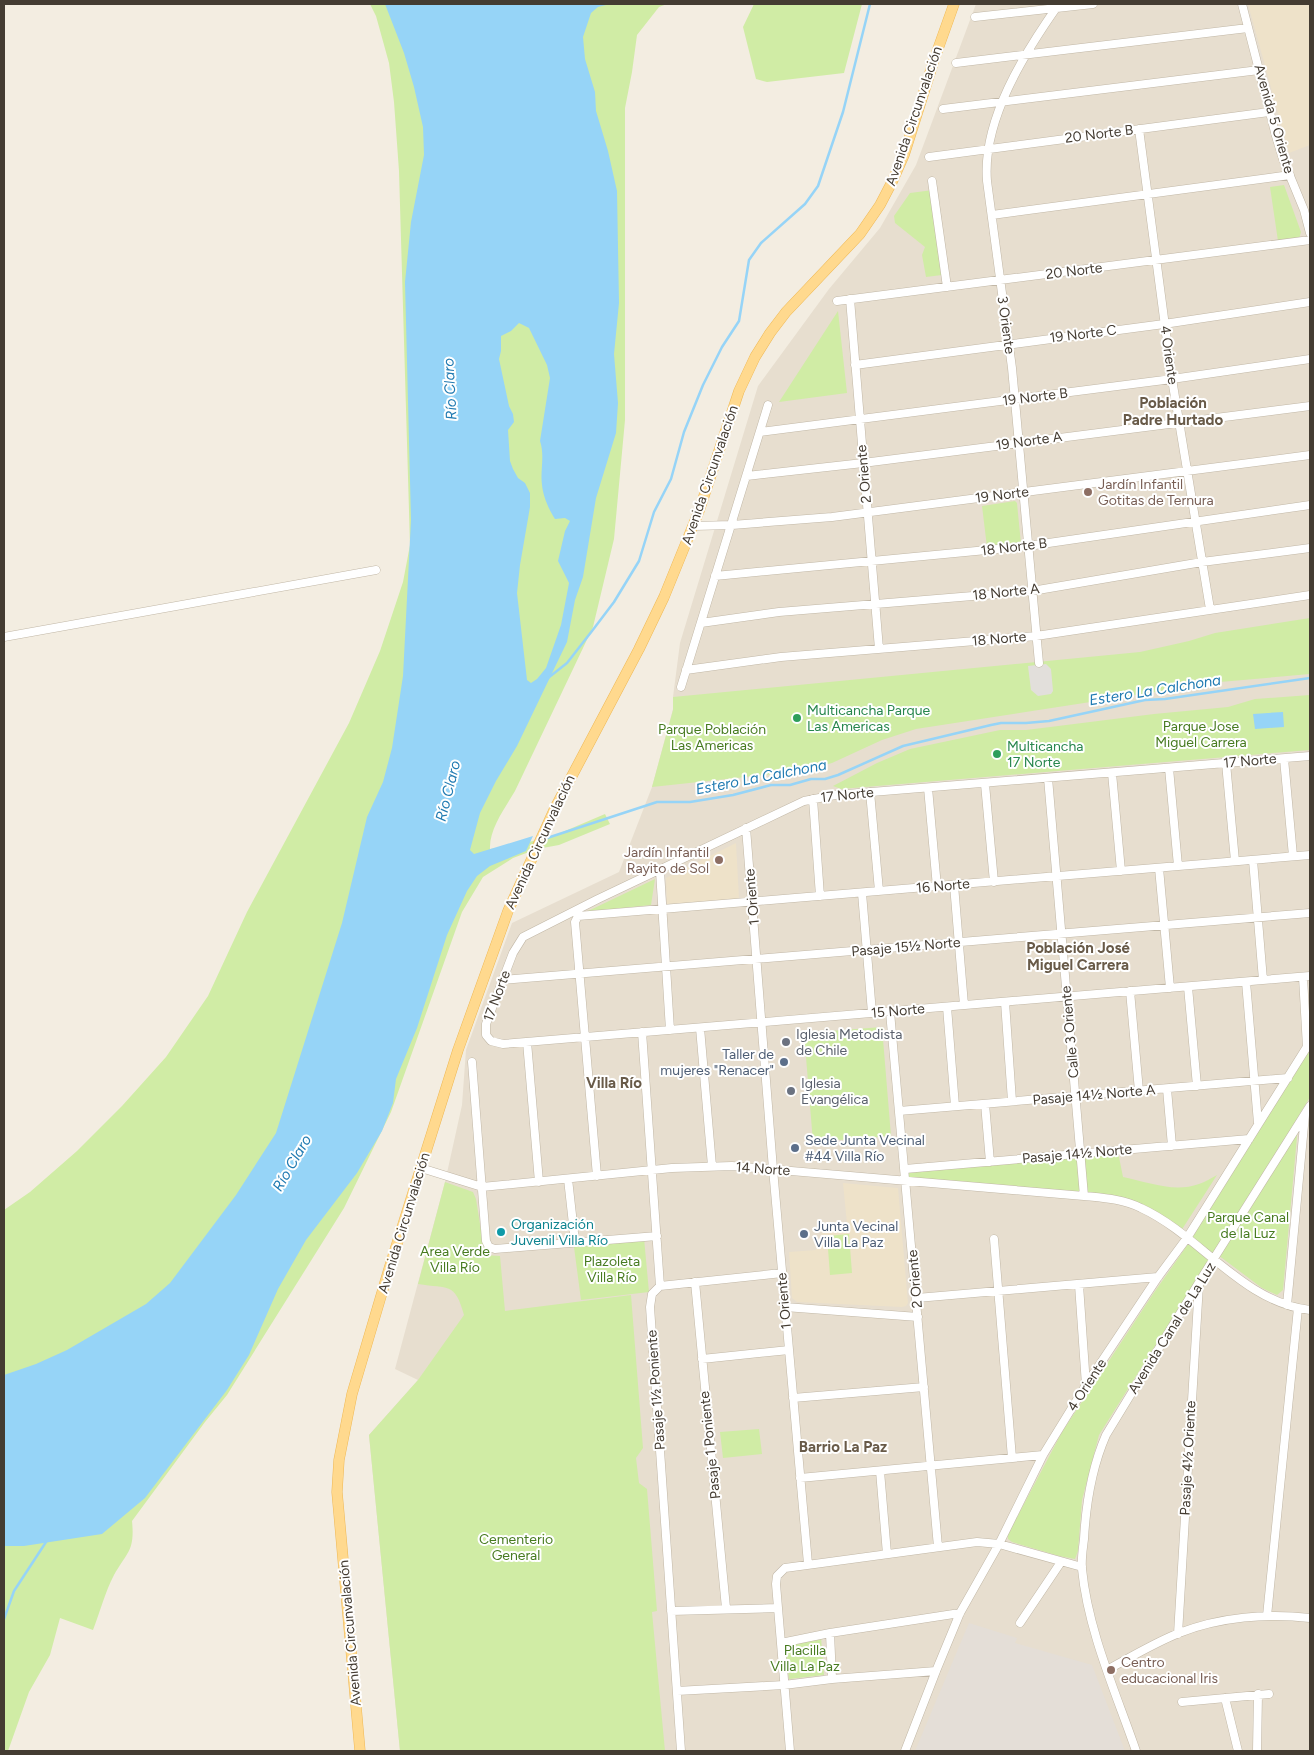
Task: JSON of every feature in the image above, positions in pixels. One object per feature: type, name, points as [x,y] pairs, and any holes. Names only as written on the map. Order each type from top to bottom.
[{"type":"main road","name":"Avenida Circunvalación","points":[[360,1751],[337,1492],[339,1460],[352,1394],[389,1269],[469,1016],[508,912],[528,866],[555,808],[651,625],[694,526],[739,391],[761,346],[794,303],[860,234],[880,205],[906,148],[954,4]]},
{"type":"street","points":[[975,17],[1057,6],[1093,4]]},
{"type":"street","name":"Avenida 5 Oriente","points":[[1242,4],[1283,160],[1302,205],[1310,233]]},
{"type":"street","name":"3 Oriente","points":[[1038,663],[1015,399],[986,170],[988,148],[1003,102],[1026,56],[1057,6]]},
{"type":"street","points":[[956,63],[1248,28]]},
{"type":"street","points":[[943,109],[1259,70]]},
{"type":"street","name":"20 Norte B","points":[[929,156],[1269,112]]},
{"type":"street","name":"4 Oriente","points":[[1138,129],[1172,379],[1210,609]]},
{"type":"street","points":[[992,215],[1290,176]]},
{"type":"street","points":[[932,181],[947,287]]},
{"type":"street","name":"20 Norte","points":[[837,301],[1310,240]]},
{"type":"street","name":"2 Oriente","points":[[850,299],[879,649]]},
{"type":"street","name":"19 Norte C","points":[[855,365],[1164,324],[1310,302]]},
{"type":"street","name":"19 Norte B","points":[[760,432],[1310,360]]},
{"type":"street","points":[[681,687],[768,405]]},
{"type":"street","name":"19 Norte A","points":[[747,476],[1310,406]]},
{"type":"street","name":"19 Norte","points":[[694,526],[732,525],[868,512],[1310,455]]},
{"type":"street","name":"18 Norte B","points":[[715,576],[1028,546],[1310,505]]},
{"type":"street","name":"18 Norte A","points":[[701,623],[779,612],[1032,591],[1202,562],[1310,548]]},
{"type":"street","points":[[4,636],[376,570]]},
{"type":"street","name":"18 Norte","points":[[686,670],[781,658],[1036,636],[1310,595]]},
{"type":"street","name":"17 Norte","points":[[488,1038],[485,1028],[515,947],[523,937],[746,828],[813,799],[870,792],[1310,756]]},
{"type":"street","points":[[1284,759],[1293,856]]},
{"type":"street","points":[[1226,763],[1235,862]]},
{"type":"street","points":[[1169,768],[1178,866]]},
{"type":"street","points":[[1112,773],[1121,871]]},
{"type":"street","name":"Calle 3 Oriente","points":[[1048,778],[1084,1196]]},
{"type":"street","points":[[985,784],[994,882]]},
{"type":"street","points":[[928,788],[937,887]]},
{"type":"street","points":[[870,792],[879,891]]},
{"type":"street","points":[[813,799],[820,896]]},
{"type":"street","name":"1 Oriente","points":[[746,828],[773,1169],[808,1564]]},
{"type":"street","name":"16 Norte","points":[[579,974],[575,922],[576,918],[580,916],[1310,855]]},
{"type":"street","points":[[1253,860],[1263,980]]},
{"type":"street","points":[[1158,868],[1170,988]]},
{"type":"street","points":[[660,871],[670,1030]]},
{"type":"street","points":[[954,885],[964,1005]]},
{"type":"street","points":[[862,893],[872,1013]]},
{"type":"street","name":"Pasaje 15½ Norte","points":[[502,980],[1310,914]]},
{"type":"street","points":[[579,974],[597,1176]]},
{"type":"street","points":[[1306,976],[1309,1044]]},
{"type":"street","name":"15 Norte","points":[[488,1038],[499,1044],[528,1042],[1306,976]]},
{"type":"street","points":[[1246,982],[1258,1123]]},
{"type":"street","points":[[1188,986],[1197,1086]]},
{"type":"street","points":[[1130,991],[1139,1091]]},
{"type":"street","points":[[1005,1002],[1012,1102]]},
{"type":"street","points":[[947,1007],[955,1106]]},
{"type":"street","name":"2 Oriente","points":[[890,1012],[938,1548]]},
{"type":"street","points":[[700,1028],[712,1166]]},
{"type":"street","name":"Pasaje 1½ Poniente","points":[[642,1032],[660,1286],[652,1294],[650,1307],[681,1751]]},
{"type":"street","points":[[528,1042],[539,1182]]},
{"type":"street","name":"4 Oriente","points":[[902,1751],[960,1613],[998,1544],[1043,1455],[1086,1385],[1158,1277],[1187,1238],[1309,1044]]},
{"type":"street","points":[[472,1062],[486,1244],[489,1247],[495,1249],[657,1236]]},
{"type":"street","name":"Pasaje 14½ Norte A","points":[[900,1111],[1288,1078]]},
{"type":"street","points":[[1167,1088],[1172,1146]]},
{"type":"street","points":[[985,1104],[990,1162]]},
{"type":"street","points":[[1287,1305],[1308,1109]]},
{"type":"street","name":"Avenida Canal de La Luz","points":[[1136,1751],[1092,1622],[1082,1567],[1086,1509],[1097,1461],[1106,1435],[1308,1109]]},
{"type":"street","name":"Pasaje 14½ Norte","points":[[905,1169],[1249,1139]]},
{"type":"street","name":"14 Norte","points":[[421,1168],[482,1187],[712,1166],[773,1169],[1121,1200],[1155,1215],[1254,1289],[1287,1305],[1310,1310]]},
{"type":"street","points":[[568,1179],[575,1242]]},
{"type":"street","points":[[994,1238],[1012,1458]]},
{"type":"street","points":[[660,1286],[782,1273]]},
{"type":"street","points":[[917,1298],[1158,1277]]},
{"type":"street","name":"Pasaje 1 Poniente","points":[[695,1282],[726,1608]]},
{"type":"street","name":"Pasaje 4½ Oriente","points":[[1178,1634],[1199,1283]]},
{"type":"street","points":[[1079,1284],[1086,1385]]},
{"type":"street","points":[[785,1308],[918,1317]]},
{"type":"street","points":[[1267,1616],[1298,1308]]},
{"type":"street","points":[[702,1359],[789,1350]]},
{"type":"street","points":[[793,1398],[924,1387]]},
{"type":"street","points":[[800,1478],[1043,1455]]},
{"type":"street","points":[[880,1470],[887,1554]]},
{"type":"street","points":[[790,1751],[776,1580],[779,1573],[788,1566],[978,1542],[998,1544],[1082,1567]]},
{"type":"street","points":[[1020,1623],[1061,1562]]},
{"type":"street","points":[[671,1611],[778,1608]]},
{"type":"street","points":[[780,1643],[830,1633],[960,1613]]},
{"type":"street","points":[[1107,1670],[1178,1634],[1212,1624],[1267,1616],[1310,1618]]},
{"type":"street","points":[[830,1633],[832,1679]]},
{"type":"street","points":[[677,1691],[784,1685],[832,1679],[936,1671]]},
{"type":"street","points":[[1257,1751],[1258,1694]]},
{"type":"street","points":[[1182,1702],[1269,1694]]},
{"type":"street","points":[[1225,1698],[1238,1751]]},
{"type":"shaded area","points":[[976,4],[1310,4],[1310,1751],[400,1751],[369,1435],[418,1380],[395,1369],[445,1182],[462,1105],[466,1050],[512,923],[619,872],[652,787],[673,709],[680,643],[758,386],[829,289],[880,228],[916,165]]},
{"type":"shaded area","points":[[1248,4],[1310,4],[1310,145],[1289,153]]},
{"type":"shaded area","points":[[1046,664],[1051,669],[1053,691],[1051,694],[1038,696],[1031,690],[1028,666]]},
{"type":"shaded area","name":"Jardín Infantil Rayito de Sol","points":[[736,843],[739,899],[667,904],[666,878]]},
{"type":"shaded area","points":[[843,1183],[898,1188],[908,1303],[906,1306],[797,1302],[792,1298],[789,1252],[816,1250],[824,1227],[847,1224]]},
{"type":"shaded area","points":[[969,1623],[1017,1638],[1015,1643],[1092,1665],[1125,1751],[915,1751]]},
{"type":"green space","points":[[370,4],[667,4],[659,7],[637,35],[625,108],[625,420],[614,539],[593,627],[515,791],[495,826],[490,841],[490,849],[522,844],[558,834],[605,814],[610,824],[559,845],[537,849],[513,858],[483,877],[462,912],[391,1112],[344,1208],[227,1395],[132,1521],[133,1531],[129,1551],[114,1575],[93,1630],[60,1618],[50,1655],[29,1692],[8,1751],[4,1751],[4,1210],[30,1192],[77,1151],[122,1106],[166,1057],[208,996],[247,912],[349,723],[380,651],[403,582],[410,545],[399,171],[389,63],[376,16]]},
{"type":"green space","points":[[754,4],[862,4],[844,73],[767,82],[756,79],[743,27]]},
{"type":"green space","points":[[1284,185],[1301,232],[1299,239],[1278,241],[1270,187]]},
{"type":"green space","points":[[933,190],[942,275],[926,277],[922,255],[925,247],[895,223],[894,216],[910,193]]},
{"type":"green space","points":[[838,311],[847,393],[779,402]]},
{"type":"green space","points":[[1015,501],[1017,503],[1021,544],[987,547],[982,506]]},
{"type":"green space","name":"Parque Población Las Americas","points":[[1310,618],[1310,674],[1220,682],[916,729],[882,740],[832,763],[802,771],[652,787],[673,710],[673,697],[1140,652],[1215,633]]},
{"type":"green space","name":"Parque Jose Miguel Carrera","points":[[1310,695],[1310,750],[841,789],[833,786],[877,763],[910,749],[1000,730],[1026,730],[1228,707],[1255,699]]},
{"type":"green space","points":[[655,879],[651,905],[586,912]]},
{"type":"green space","points":[[882,1027],[891,1136],[813,1142],[804,1033]]},
{"type":"green space","name":"Parque Canal de la Luz","points":[[1310,1049],[1310,1097],[1299,1115],[1283,1290],[1277,1295],[1262,1288],[1214,1252],[1099,1435],[1082,1500],[1078,1551],[1075,1559],[1012,1542],[1008,1539],[1008,1534],[1062,1432],[1184,1250]]},
{"type":"green space","points":[[1118,1152],[1123,1177],[1151,1184],[1171,1187],[1190,1186],[1217,1175],[1179,1234],[1131,1201],[909,1178],[909,1171]]},
{"type":"green space","name":"Cementerio General","points":[[445,1182],[473,1192],[476,1199],[485,1255],[500,1256],[505,1311],[631,1295],[643,1448],[636,1458],[639,1483],[647,1489],[657,1611],[652,1612],[665,1751],[400,1751],[369,1435],[418,1380],[464,1315],[461,1304],[454,1292],[444,1287],[418,1284]]},
{"type":"green space","points":[[849,1234],[852,1273],[830,1275],[827,1236]]},
{"type":"green space","name":"Plazoleta Villa Río","points":[[644,1238],[649,1292],[581,1300],[574,1247]]},
{"type":"green space","points":[[759,1429],[762,1454],[723,1458],[720,1432]]},
{"type":"green space","name":"Placilla Villa La Paz","points":[[821,1637],[824,1675],[789,1679],[784,1642]]},
{"type":"water","name":"Río Claro","points":[[385,4],[610,4],[598,7],[591,13],[583,37],[585,59],[595,92],[596,111],[617,191],[619,303],[614,354],[618,403],[616,433],[596,498],[583,577],[575,600],[567,642],[517,746],[480,813],[470,850],[474,854],[533,836],[526,851],[490,866],[477,876],[467,891],[447,935],[417,1028],[396,1079],[393,1103],[382,1131],[357,1173],[306,1240],[278,1289],[249,1355],[227,1390],[145,1498],[102,1534],[24,1546],[4,1546],[4,1375],[36,1364],[67,1350],[146,1304],[170,1283],[236,1195],[276,1133],[342,923],[367,817],[383,782],[392,748],[403,676],[411,520],[405,282],[411,222],[424,155],[423,127],[404,53]],"holes":[[[519,323],[529,328],[547,365],[550,378],[540,441],[543,489],[555,519],[565,518],[570,521],[565,531],[558,561],[569,583],[561,625],[546,668],[531,683],[527,680],[517,593],[530,507],[530,493],[525,483],[518,478],[510,461],[508,430],[514,422],[499,359],[501,336],[511,331]]]},
{"type":"water","points":[[1283,712],[1284,727],[1255,729],[1253,714]]},
{"type":"waterway","points":[[548,678],[567,663],[592,631],[614,602],[639,561],[654,512],[671,479],[684,432],[703,385],[722,347],[739,321],[749,260],[761,243],[805,204],[818,186],[843,112],[870,4]]},
{"type":"waterway","name":"Estero La Calchona","points":[[544,839],[657,802],[690,802],[733,795],[771,785],[790,785],[811,779],[825,779],[903,746],[991,725],[1049,721],[1145,700],[1165,699],[1310,678]]},
{"type":"waterway","points":[[4,1619],[14,1591],[46,1542]]},
{"type":"place","name":"Jardín Infantil Gotitas de Ternura","points":[[1088,492]]},
{"type":"place","name":"Multicancha Parque Las Americas","points":[[797,718]]},
{"type":"place","name":"Multicancha 17 Norte","points":[[997,754]]},
{"type":"place","name":"Jardín Infantil Rayito de Sol","points":[[719,860]]},
{"type":"place","name":"Iglesia Metodista de Chile","points":[[786,1042]]},
{"type":"place","name":"Taller de mujeres \"Renacer\"","points":[[784,1062]]},
{"type":"place","name":"Iglesia Evangélica","points":[[791,1091]]},
{"type":"place","name":"Sede Junta Vecinal #44 Villa Río","points":[[795,1148]]},
{"type":"place","name":"Organización Juvenil Villa Río","points":[[501,1232]]},
{"type":"place","name":"Junta Vecinal Villa La Paz","points":[[804,1234]]},
{"type":"place","name":"Centro educacional Iris","points":[[1111,1670]]},
{"type":"district","name":"Población Padre Hurtado","points":[[1173,412]]},
{"type":"district","name":"Población José Miguel Carrera","points":[[1078,956]]},
{"type":"district","name":"Villa Río","points":[[614,1083]]},
{"type":"district","name":"Barrio La Paz","points":[[843,1447]]},
{"type":"park label","name":"Area Verde Villa Río","points":[[455,1260]]}]
